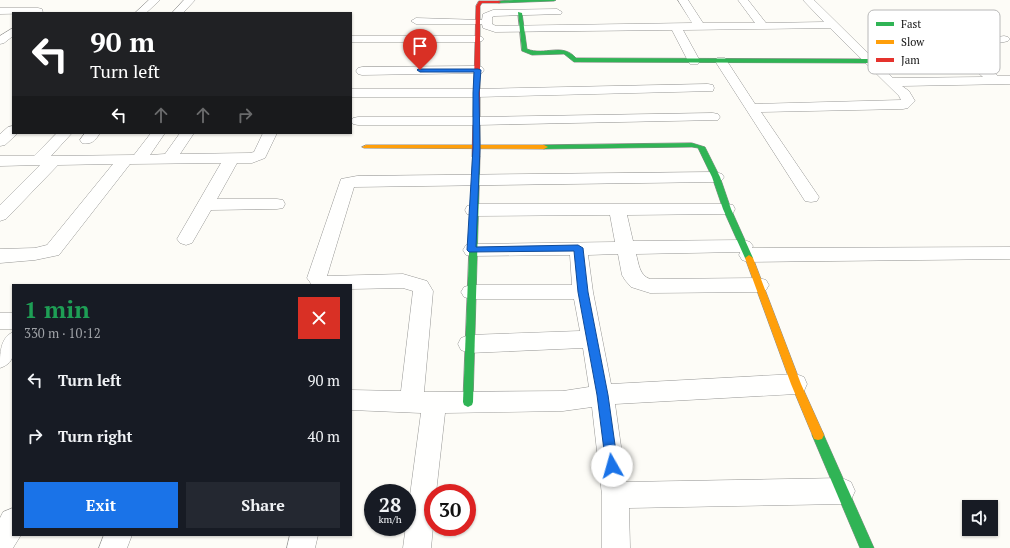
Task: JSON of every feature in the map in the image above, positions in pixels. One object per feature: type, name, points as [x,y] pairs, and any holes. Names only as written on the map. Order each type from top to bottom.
[{"type":"street","points":[[141,12],[155,0]]},
{"type":"street","points":[[178,12],[190,0]]},
{"type":"street","points":[[468,402],[477,121],[476,93],[478,70],[479,4],[505,1],[554,0]]},
{"type":"street","points":[[683,0],[699,26]]},
{"type":"street","points":[[743,0],[764,26]]},
{"type":"street","points":[[808,0],[868,60]]},
{"type":"street","points":[[0,11],[38,12]]},
{"type":"street","points":[[557,12],[489,14],[487,16],[487,26],[495,28],[522,28],[833,25]]},
{"type":"street","points":[[520,13],[524,50],[526,52],[564,52],[570,55],[574,60],[868,61]]},
{"type":"street","points":[[0,20],[12,20]]},
{"type":"street","points":[[416,21],[478,22]]},
{"type":"street","points":[[675,26],[694,61]]},
{"type":"street","points":[[352,39],[478,43]]},
{"type":"street","points":[[371,39],[361,65],[478,70]]},
{"type":"street","points":[[1000,40],[1004,39]]},
{"type":"street","points":[[399,48],[478,43]]},
{"type":"street","points":[[721,61],[811,197]]},
{"type":"street","points":[[751,108],[903,105],[908,101],[904,94],[882,74]]},
{"type":"street","points":[[987,74],[993,79]]},
{"type":"street","points":[[890,82],[993,79],[1010,80]]},
{"type":"street","points":[[352,93],[476,93],[708,88]]},
{"type":"street","points":[[358,121],[477,121],[713,116]]},
{"type":"street","points":[[0,142],[12,131]]},
{"type":"street","points":[[0,215],[65,134]]},
{"type":"street","points":[[0,256],[35,254],[53,250],[132,160],[157,134]]},
{"type":"street","points":[[169,159],[185,134]]},
{"type":"street","points":[[0,161],[231,159],[256,157],[260,155],[270,134]]},
{"type":"street","points":[[366,147],[476,148],[697,145],[703,149],[746,250],[796,384],[867,548]]},
{"type":"street","points":[[186,239],[231,159]]},
{"type":"street","points":[[418,548],[423,403],[423,292],[420,286],[403,281],[324,283],[317,278],[347,183],[357,181],[474,181],[716,177]]},
{"type":"street","points":[[205,205],[277,204]]},
{"type":"street","points":[[473,210],[727,208]]},
{"type":"street","points":[[617,209],[632,274],[638,282],[650,286],[759,285]]},
{"type":"street","points":[[472,250],[626,247],[1010,253]]},
{"type":"street","points":[[578,248],[583,292],[602,395],[615,495],[616,548]]},
{"type":"street","points":[[471,292],[583,292]]},
{"type":"street","points":[[0,321],[12,321]]},
{"type":"street","points":[[469,344],[592,339]]},
{"type":"street","points":[[0,359],[12,342]]},
{"type":"street","points":[[352,400],[423,403],[563,401],[602,395],[796,384]]},
{"type":"street","points":[[615,495],[842,491]]},
{"type":"street","points":[[0,544],[12,524]]},
{"type":"street","points":[[112,548],[118,536]]},
{"type":"street","points":[[301,548],[304,536]]},
{"type":"traffic: fast","points":[[499,2],[554,0]]},
{"type":"traffic: fast","points":[[520,13],[524,50],[532,53],[564,52],[568,53],[574,60],[868,61]]},
{"type":"traffic: fast","points":[[544,147],[692,145],[701,147],[716,177],[727,209],[749,258]]},
{"type":"traffic: fast","points":[[468,402],[476,157]]},
{"type":"traffic: fast","points":[[818,435],[867,548]]},
{"type":"traffic: slow","points":[[366,147],[544,147]]},
{"type":"traffic: slow","points":[[749,258],[796,384],[818,435]]},
{"type":"traffic: jam","points":[[476,157],[478,6],[481,2],[499,2]]},
{"type":"route","points":[[420,70],[478,70],[476,93],[477,121],[472,250],[578,248],[583,292],[602,395],[612,466]]}]
